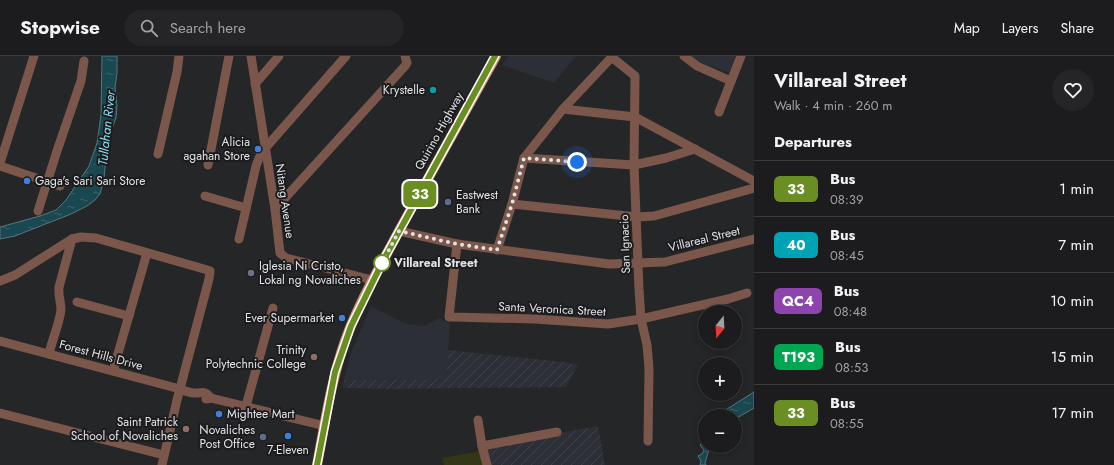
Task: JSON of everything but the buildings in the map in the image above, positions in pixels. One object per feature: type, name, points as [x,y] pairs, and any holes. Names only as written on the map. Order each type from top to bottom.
[{"type":"main road","name":"Quirino Highway","points":[[317,465],[335,372],[345,340],[372,280],[496,56]]},
{"type":"street","points":[[0,163],[34,56]]},
{"type":"street","points":[[158,154],[177,72],[179,56]]},
{"type":"street","points":[[208,166],[229,56]]},
{"type":"street","name":"Nitang Avenue","points":[[251,56],[282,256],[372,280]]},
{"type":"street","points":[[255,84],[279,56]]},
{"type":"street","points":[[239,239],[256,166],[261,153],[346,56]]},
{"type":"street","points":[[684,56],[697,66],[731,81]]},
{"type":"street","points":[[719,112],[741,56]]},
{"type":"street","name":"San Ignacio","points":[[563,109],[611,58],[614,58],[634,76],[634,165],[638,264],[641,319],[647,345],[649,368],[648,441]]},
{"type":"street","points":[[275,209],[406,59]]},
{"type":"street","points":[[38,211],[81,81],[84,61]]},
{"type":"street","points":[[497,250],[512,204],[524,158],[563,109],[635,117],[754,181]]},
{"type":"street","points":[[524,158],[634,165],[666,158],[695,149]]},
{"type":"street","points":[[0,166],[60,186]]},
{"type":"street","points":[[512,204],[637,217],[654,216],[754,188]]},
{"type":"street","points":[[205,196],[246,208]]},
{"type":"street","name":"Villareal Street","points":[[399,231],[457,244],[609,264],[665,262],[754,240]]},
{"type":"street","points":[[0,281],[15,275],[72,239],[81,236],[147,253],[210,272],[210,279],[180,390],[162,465]]},
{"type":"street","points":[[48,354],[60,315],[61,303],[59,287],[72,239]]},
{"type":"street","name":"Santa Veronica Street","points":[[457,244],[449,317],[535,319],[608,324],[641,319],[747,294]]},
{"type":"street","points":[[113,371],[147,253]]},
{"type":"street","points":[[77,302],[129,316]]},
{"type":"street","points":[[246,406],[273,308]]},
{"type":"street","name":"Forest Hills Drive","points":[[0,341],[180,390],[195,393],[200,392],[208,394],[211,398],[324,426]]},
{"type":"street","points":[[0,413],[164,455]]},
{"type":"street","points":[[478,420],[486,465]]},
{"type":"street","points":[[482,446],[557,432]]},
{"type":"shaded area","points":[[508,56],[576,56],[554,83],[502,65]]},
{"type":"shaded area","points":[[691,56],[736,56],[730,73],[699,62]]},
{"type":"shaded area","points":[[371,306],[406,324],[424,326],[440,318],[450,324],[446,379],[344,380],[351,353]]},
{"type":"shaded area","points":[[448,350],[564,362],[578,365],[566,387],[343,388],[344,380],[446,379]]},
{"type":"shaded area","points":[[598,426],[605,465],[489,465],[484,447]]},
{"type":"green space","points":[[481,451],[485,465],[444,465],[442,458]]},
{"type":"water","name":"Tullahan River","points":[[102,56],[117,56],[115,87],[117,106],[116,118],[108,138],[104,178],[100,194],[87,206],[71,214],[15,236],[0,239],[0,227],[56,210],[66,200],[89,166],[97,143],[101,115]]},
{"type":"water","points":[[754,392],[754,408],[742,415],[742,409],[727,409],[742,401]]},
{"type":"water","points":[[708,453],[705,463],[706,465],[700,465],[701,461],[698,456]]},
{"type":"bus line","name":"33","points":[[317,465],[335,372],[351,326],[372,280],[495,56]]},
{"type":"place","name":"Krystelle","points":[[433,90]]},
{"type":"place","name":"Alicia agahan Store","points":[[258,149]]},
{"type":"place","name":"Gaga's Sari Sari Store","points":[[27,181]]},
{"type":"place","name":"Eastwest Bank","points":[[448,202]]},
{"type":"place","name":"Villareal Street","points":[[382,263]]},
{"type":"place","name":"Iglesia Ni Cristo, Lokal ng Novaliches","points":[[251,273]]},
{"type":"place","name":"Ever Supermarket","points":[[342,318]]},
{"type":"place","name":"Trinity Polytechnic College","points":[[314,357]]},
{"type":"place","name":"Mightee Mart","points":[[219,414]]},
{"type":"place","name":"Saint Patrick School of Novaliches","points":[[186,429]]},
{"type":"place","name":"7-Eleven","points":[[288,436]]},
{"type":"place","name":"Novaliches Post Office","points":[[263,437]]},
{"type":"route","points":[[382,263],[399,231],[431,239],[497,250],[512,204],[524,158],[577,162]]}]
